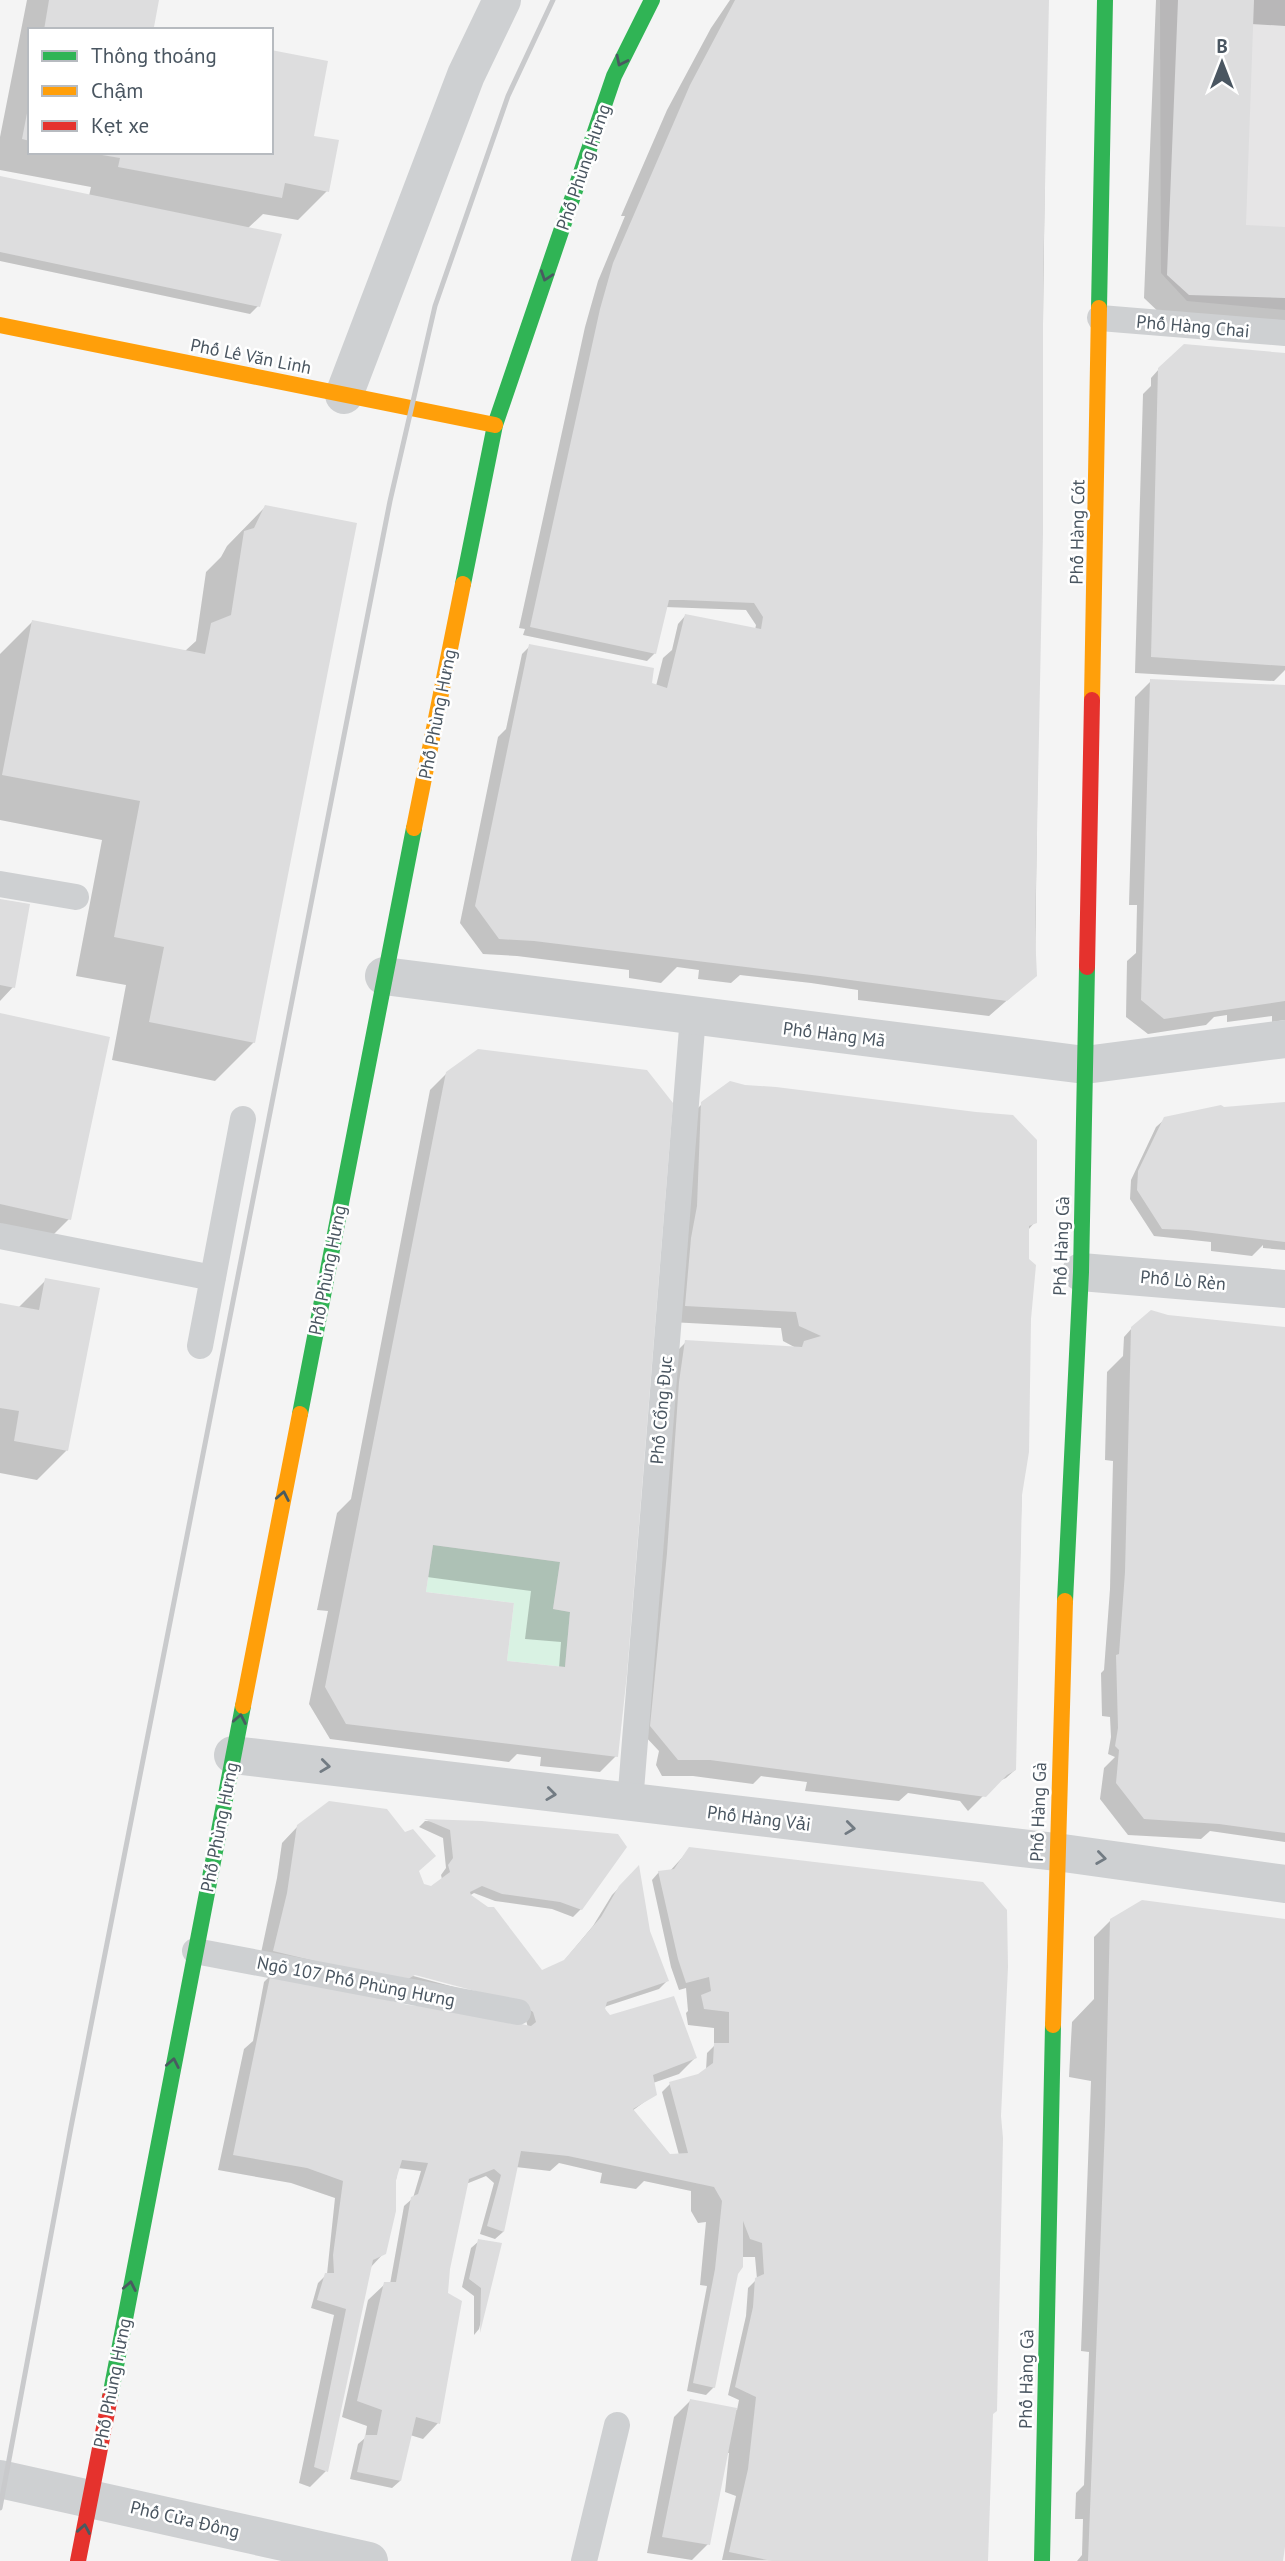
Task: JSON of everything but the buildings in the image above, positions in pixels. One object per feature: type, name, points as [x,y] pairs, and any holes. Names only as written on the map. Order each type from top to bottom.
[{"type":"street","points":[[344,394],[466,75],[502,0]]},
{"type":"street","name":"Phố Phùng Hưng","points":[[78,2561],[384,976],[495,425],[614,76],[652,0]]},
{"type":"street","name":"Phố Hàng Cót","points":[[1085,1065],[1105,0]]},
{"type":"street","name":"Phố Lê Văn Linh","points":[[0,325],[495,425]]},
{"type":"street","name":"Phố Hàng Mã","points":[[384,976],[1085,1065],[1285,1039]]},
{"type":"street","name":"Phố Hàng Gà","points":[[1042,2561],[1056,1852],[1080,1272],[1085,1065]]},
{"type":"street","name":"Phố Lò Rèn","points":[[1080,1272],[1285,1289]]},
{"type":"street","name":"Phố Hàng Vải","points":[[233,1755],[1056,1852],[1285,1884]]},
{"type":"street","name":"Phố Cửa Đông","points":[[0,2479],[369,2561]]},
{"type":"lane","name":"Phố Hàng Chai","points":[[1100,318],[1285,333]]},
{"type":"lane","points":[[0,884],[76,897]]},
{"type":"lane","name":"Phố Cổng Đục","points":[[630,1803],[693,1016]]},
{"type":"lane","points":[[200,1346],[243,1119]]},
{"type":"lane","points":[[0,1236],[213,1278]]},
{"type":"lane","name":"Ngõ 107 Phố Phùng Hưng","points":[[195,1951],[518,2012]]},
{"type":"lane","points":[[584,2561],[617,2425]]},
{"type":"shaded area","points":[[1160,0],[1285,0],[1285,310],[1187,301],[1161,273]]},
{"type":"green space","points":[[433,1545],[560,1562],[553,1609],[570,1612],[565,1667],[507,1661],[514,1603],[426,1592]]},
{"type":"railway","points":[[0,2508],[71,2127],[390,501],[435,306],[508,96],[553,0]]},
{"type":"traffic: fast","points":[[463,584],[495,425],[614,76],[652,0]]},
{"type":"traffic: fast","points":[[1099,308],[1105,0]]},
{"type":"traffic: fast","points":[[300,1414],[414,828]]},
{"type":"traffic: fast","points":[[1065,1601],[1081,1272],[1087,967]]},
{"type":"traffic: fast","points":[[110,2397],[243,1706]]},
{"type":"traffic: fast","points":[[1042,2561],[1053,2025]]},
{"type":"traffic: slow","points":[[1092,700],[1099,308]]},
{"type":"traffic: slow","points":[[0,325],[495,425]]},
{"type":"traffic: slow","points":[[414,828],[463,584]]},
{"type":"traffic: slow","points":[[243,1706],[300,1414]]},
{"type":"traffic: slow","points":[[1053,2025],[1065,1601]]},
{"type":"traffic: jam","points":[[1087,967],[1092,700]]},
{"type":"traffic: jam","points":[[78,2561],[110,2397]]}]
